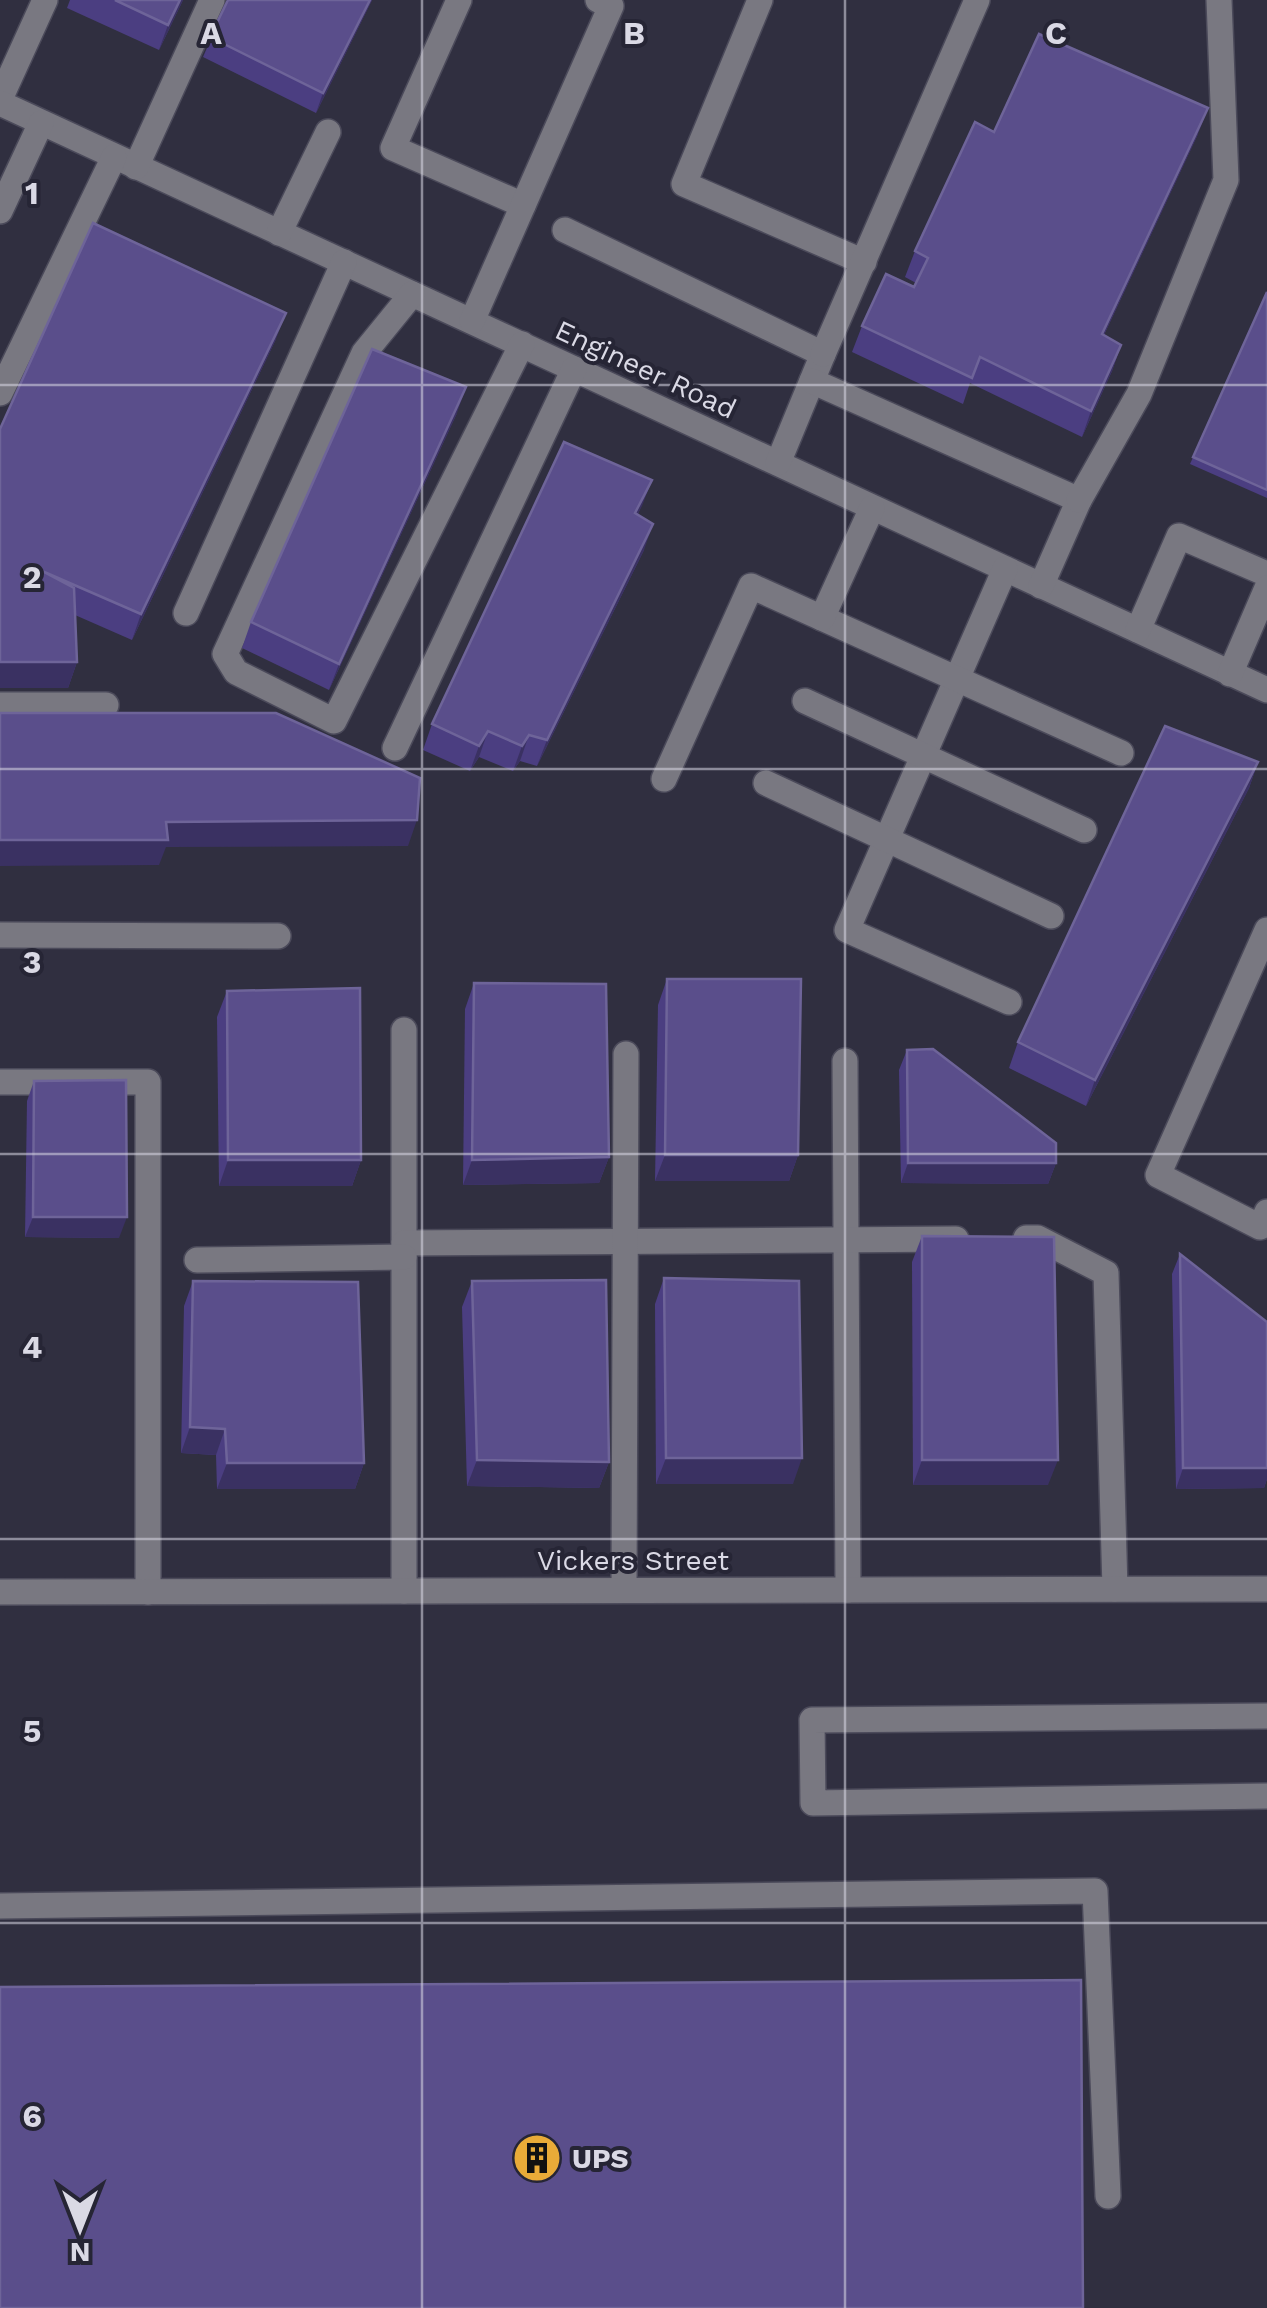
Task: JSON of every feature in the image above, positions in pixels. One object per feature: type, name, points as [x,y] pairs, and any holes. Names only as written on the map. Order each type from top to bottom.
[{"type":"street","points":[[0,101],[44,0]]},
{"type":"street","points":[[0,393],[212,0]]},
{"type":"street","points":[[458,0],[393,148],[523,205]]},
{"type":"street","points":[[472,322],[611,6],[598,0]]},
{"type":"street","points":[[760,0],[684,184],[864,262]]},
{"type":"street","points":[[778,463],[977,0]]},
{"type":"street","points":[[1041,586],[1079,500],[1138,394],[1226,180],[1219,0]]},
{"type":"street","name":"Engineer Road","points":[[0,101],[1267,690]]},
{"type":"street","points":[[0,211],[40,122]]},
{"type":"street","points":[[279,232],[328,132]]},
{"type":"street","points":[[564,230],[823,354]]},
{"type":"street","points":[[186,613],[344,262]]},
{"type":"street","points":[[412,294],[370,363],[225,654],[236,672],[334,720],[477,411],[522,344]]},
{"type":"street","points":[[395,748],[574,369]]},
{"type":"street","points":[[812,381],[1079,500]]},
{"type":"street","points":[[822,618],[872,508]]},
{"type":"street","points":[[1138,630],[1179,536],[1267,574]]},
{"type":"street","points":[[1006,569],[847,930],[1009,1002]]},
{"type":"street","points":[[664,778],[751,586],[1121,754]]},
{"type":"street","points":[[1230,674],[1267,588]]},
{"type":"street","points":[[806,701],[1084,830]]},
{"type":"street","points":[[0,705],[106,704]]},
{"type":"street","points":[[766,783],[1050,916]]},
{"type":"street","points":[[1267,930],[1158,1175],[1260,1227],[1267,1212]]},
{"type":"street","points":[[0,935],[278,936]]},
{"type":"street","points":[[404,1030],[404,1591]]},
{"type":"street","points":[[624,1590],[626,1054]]},
{"type":"street","points":[[844,1060],[848,1590]]},
{"type":"street","points":[[0,1082],[148,1082],[148,1592]]},
{"type":"street","points":[[196,1260],[626,1242],[1038,1238],[1106,1273],[1115,1589]]},
{"type":"street","name":"Vickers Street","points":[[0,1592],[1267,1589]]},
{"type":"street","points":[[1267,1716],[812,1720],[813,1803],[1267,1796]]},
{"type":"street","points":[[0,1906],[1094,1891],[1108,2196]]},
{"type":"building","points":[[115,0],[180,0],[168,25]]},
{"type":"building","points":[[228,0],[370,0],[323,93],[210,37]]},
{"type":"building","points":[[1039,34],[1208,108],[1102,334],[1121,345],[1091,411],[980,357],[972,378],[862,326],[886,274],[914,287],[928,258],[915,251],[975,122],[994,132]]},
{"type":"building","points":[[93,223],[286,313],[141,614],[42,571],[74,588],[77,662],[0,662],[0,429]]},
{"type":"building","points":[[1267,292],[1267,490],[1193,457]]},
{"type":"building","points":[[372,349],[466,387],[339,664],[251,622]]},
{"type":"building","points":[[564,442],[652,480],[635,513],[653,524],[547,740],[529,735],[522,746],[488,731],[479,746],[432,724]]},
{"type":"building","points":[[0,713],[276,713],[420,778],[417,820],[166,822],[168,840],[0,840]]},
{"type":"building","points":[[1165,726],[1258,762],[1095,1080],[1018,1042]]},
{"type":"building","points":[[667,979],[801,979],[798,1155],[665,1155]]},
{"type":"building","points":[[474,983],[606,984],[609,1157],[472,1160]]},
{"type":"building","points":[[360,988],[361,1160],[228,1160],[227,991]]},
{"type":"building","points":[[933,1049],[1056,1143],[1056,1163],[908,1163],[907,1050]]},
{"type":"building","points":[[126,1080],[127,1217],[33,1217],[34,1081]]},
{"type":"building","points":[[922,1236],[1054,1237],[1058,1460],[922,1460]]},
{"type":"building","points":[[1180,1254],[1267,1322],[1267,1468],[1183,1468]]},
{"type":"building","points":[[664,1278],[799,1281],[802,1458],[666,1458]]},
{"type":"building","points":[[606,1280],[609,1462],[477,1460],[472,1281]]},
{"type":"building","points":[[193,1281],[358,1282],[364,1463],[227,1463],[225,1429],[190,1427]]},
{"type":"building","name":"UPS","points":[[1081,1980],[1083,2308],[0,2308],[0,1987]]},
{"type":"place","name":"UPS","points":[[537,2158]]}]
